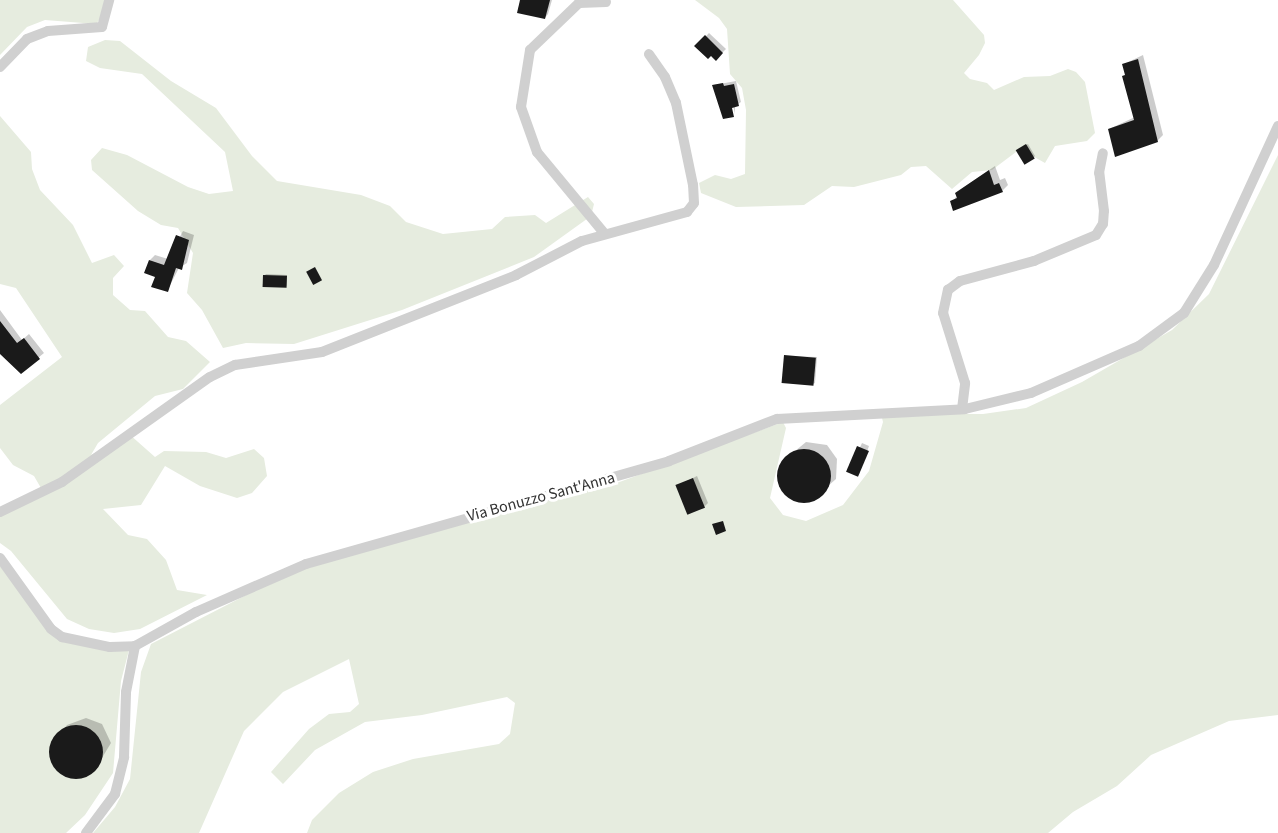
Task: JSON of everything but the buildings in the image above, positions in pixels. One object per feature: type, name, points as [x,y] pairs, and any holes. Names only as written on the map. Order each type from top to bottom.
[{"type":"street","points":[[0,67],[27,39],[48,31],[102,27],[109,0]]},
{"type":"street","points":[[604,233],[537,152],[521,108],[530,50],[579,3],[606,2]]},
{"type":"street","points":[[0,512],[62,482],[218,373],[235,365],[322,351],[516,275],[604,233],[687,212],[694,203],[676,103],[665,77],[649,54]]},
{"type":"street","name":"Via Bonuzzo Sant'Anna","points":[[0,558],[51,629],[62,637],[110,647],[135,646],[196,612],[306,564],[669,461],[777,419],[962,409],[1031,393],[1139,346],[1184,313],[1214,265],[1278,126]]},
{"type":"street","points":[[962,409],[965,383],[943,313],[948,290],[960,281],[1034,261],[1096,235],[1103,224],[1104,211],[1099,173],[1103,153]]},
{"type":"street","points":[[86,833],[115,794],[124,757],[126,692],[135,646]]},
{"type":"shaded area","points":[[0,0],[105,0],[103,15],[96,24],[45,20],[27,27],[0,55]]},
{"type":"shaded area","points":[[695,0],[953,0],[984,35],[985,43],[979,55],[964,73],[970,79],[987,83],[994,90],[1024,77],[1050,76],[1068,69],[1076,72],[1085,82],[1095,133],[1087,141],[1055,146],[1045,163],[1020,149],[992,170],[972,172],[952,189],[926,166],[911,167],[901,175],[854,187],[832,186],[804,205],[736,207],[701,193],[699,183],[715,175],[731,179],[745,174],[746,110],[742,88],[730,74],[727,29],[719,18]]},
{"type":"shaded area","points":[[105,40],[120,41],[171,81],[216,108],[252,156],[277,181],[361,195],[390,206],[406,222],[443,234],[492,229],[505,217],[535,215],[546,223],[588,197],[594,204],[591,216],[534,257],[402,310],[294,344],[246,343],[223,348],[202,310],[187,293],[193,253],[178,228],[161,225],[138,211],[92,170],[91,160],[102,148],[127,155],[188,187],[209,194],[233,191],[225,152],[142,74],[100,68],[86,61],[88,47]]},
{"type":"shaded area","points":[[0,116],[31,152],[32,169],[40,190],[73,225],[92,263],[114,255],[124,266],[113,278],[113,295],[130,310],[145,311],[168,337],[186,341],[210,362],[183,389],[155,396],[98,443],[91,455],[129,434],[155,457],[164,451],[206,452],[226,458],[254,449],[264,458],[267,476],[252,493],[237,498],[200,486],[165,466],[141,505],[103,509],[128,535],[147,539],[166,560],[177,590],[207,595],[140,629],[114,633],[89,629],[67,619],[11,551],[0,543],[0,513],[45,495],[34,476],[13,465],[0,448],[0,405],[62,357],[16,288],[0,284]]},
{"type":"shaded area","points":[[1278,155],[1278,715],[1229,721],[1151,755],[1117,786],[1073,812],[1048,833],[307,833],[312,820],[339,793],[373,772],[413,759],[499,744],[510,734],[515,703],[507,697],[422,715],[365,722],[315,750],[283,784],[271,772],[309,729],[329,714],[350,712],[359,704],[349,659],[283,692],[244,731],[199,833],[93,833],[115,807],[130,779],[141,672],[151,644],[285,575],[502,509],[614,484],[783,422],[786,428],[770,498],[783,515],[806,521],[843,505],[869,471],[883,422],[881,414],[983,414],[1026,408],[1082,382],[1172,330],[1209,294]]},
{"type":"shaded area","points":[[0,566],[57,634],[129,650],[121,681],[113,773],[85,815],[66,833],[0,833]]}]
